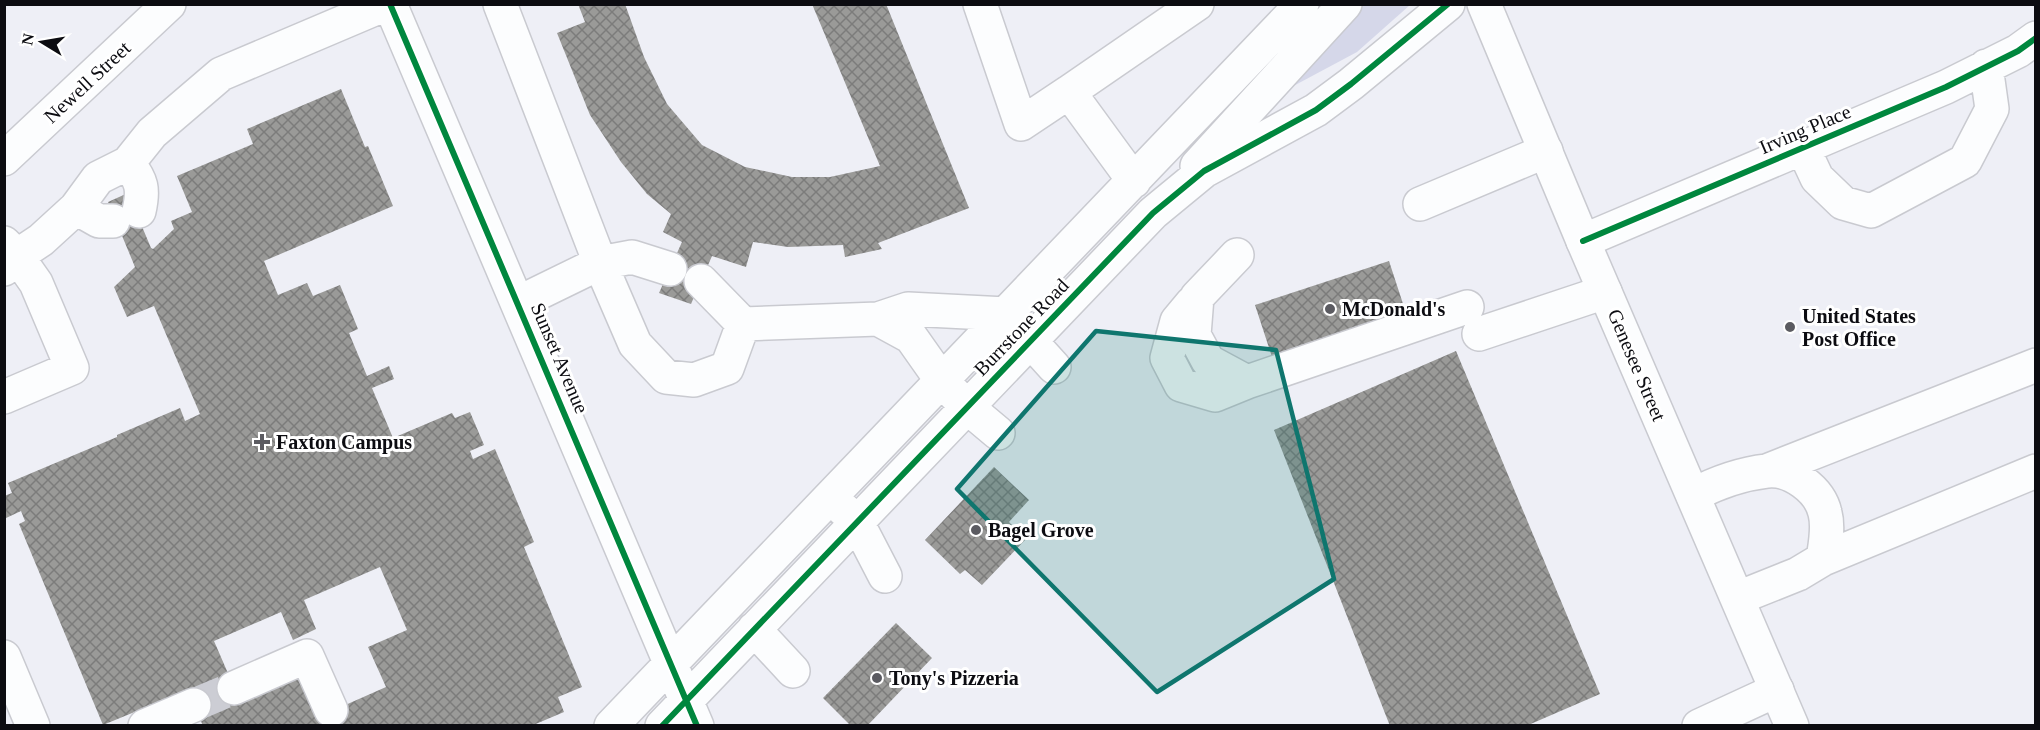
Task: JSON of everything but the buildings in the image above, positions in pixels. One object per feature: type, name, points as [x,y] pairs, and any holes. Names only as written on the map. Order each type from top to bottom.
[{"type":"street","name":"Newell Street","points":[[4,159],[169,4]]},
{"type":"street","points":[[4,397],[72,368],[36,283],[8,256],[41,240],[76,208],[98,177],[128,163],[152,133],[221,74],[388,4]]},
{"type":"street","name":"Sunset Avenue","points":[[388,4],[692,713]]},
{"type":"street","points":[[500,4],[600,263],[635,344],[666,377],[694,380],[727,368],[743,324]]},
{"type":"street","points":[[987,7],[1022,124],[1197,4]]},
{"type":"street","name":"Burrstone Road","points":[[611,726],[1302,4]]},
{"type":"street","points":[[1153,213],[1346,4]]},
{"type":"street","name":"Burrstone Road","points":[[662,726],[692,713],[754,629],[1153,213],[1204,171],[1316,110],[1448,4]]},
{"type":"street","name":"Genesee Street","points":[[1484,4],[1583,241],[1792,726]]},
{"type":"street","name":"Irving Place","points":[[1583,241],[1946,87],[2018,51],[2036,38]]},
{"type":"street","points":[[1803,148],[1817,178],[1844,203],[1871,211],[1965,161],[1992,109],[1986,66]]},
{"type":"street","points":[[1069,92],[1134,181]]},
{"type":"street","points":[[1420,204],[1546,151]]},
{"type":"street","points":[[76,208],[99,221],[126,216],[142,194],[139,178],[128,163]]},
{"type":"street","points":[[1237,255],[1197,297],[1194,335],[1208,361],[1247,381],[1473,320],[1605,292]]},
{"type":"street","points":[[518,303],[600,263],[632,257],[670,269]]},
{"type":"street","points":[[701,281],[743,324],[878,319],[908,309],[1006,314],[1054,367]]},
{"type":"street","points":[[878,319],[911,338],[942,381],[967,407],[998,433]]},
{"type":"street","points":[[1693,495],[1722,480],[1769,470],[2036,365]]},
{"type":"street","points":[[1769,470],[1789,474],[1810,486],[1825,513],[1826,542],[1823,559]]},
{"type":"street","points":[[1738,598],[1798,574],[1823,559],[2036,471]]},
{"type":"street","points":[[830,496],[856,522],[885,576]]},
{"type":"street","points":[[754,629],[793,670]]},
{"type":"street","points":[[234,688],[307,656],[331,710]]},
{"type":"street","points":[[8,676],[33,726]]},
{"type":"street","points":[[1699,726],[1777,690]]},
{"type":"highlighted area","points":[[1096,331],[1276,350],[1334,579],[1157,692],[957,489]]},
{"type":"shaded area","points":[[1342,5],[1410,5],[1357,52],[1241,114]]},
{"type":"tunnel","points":[[194,705],[234,688]]},
{"type":"cycle path","points":[[390,4],[697,726]]},
{"type":"cycle path","points":[[662,726],[1153,213],[1204,171],[1316,110],[1448,4]]},
{"type":"cycle path","points":[[1583,241],[1946,87],[2018,51],[2036,38]]},
{"type":"place","name":"McDonald's","points":[[1330,309]]},
{"type":"place","name":"United States Post Office","points":[[1790,327]]},
{"type":"place","name":"Faxton Campus","points":[[262,442]]},
{"type":"place","name":"Bagel Grove","points":[[976,530]]},
{"type":"place","name":"Tony's Pizzeria","points":[[877,678]]}]
